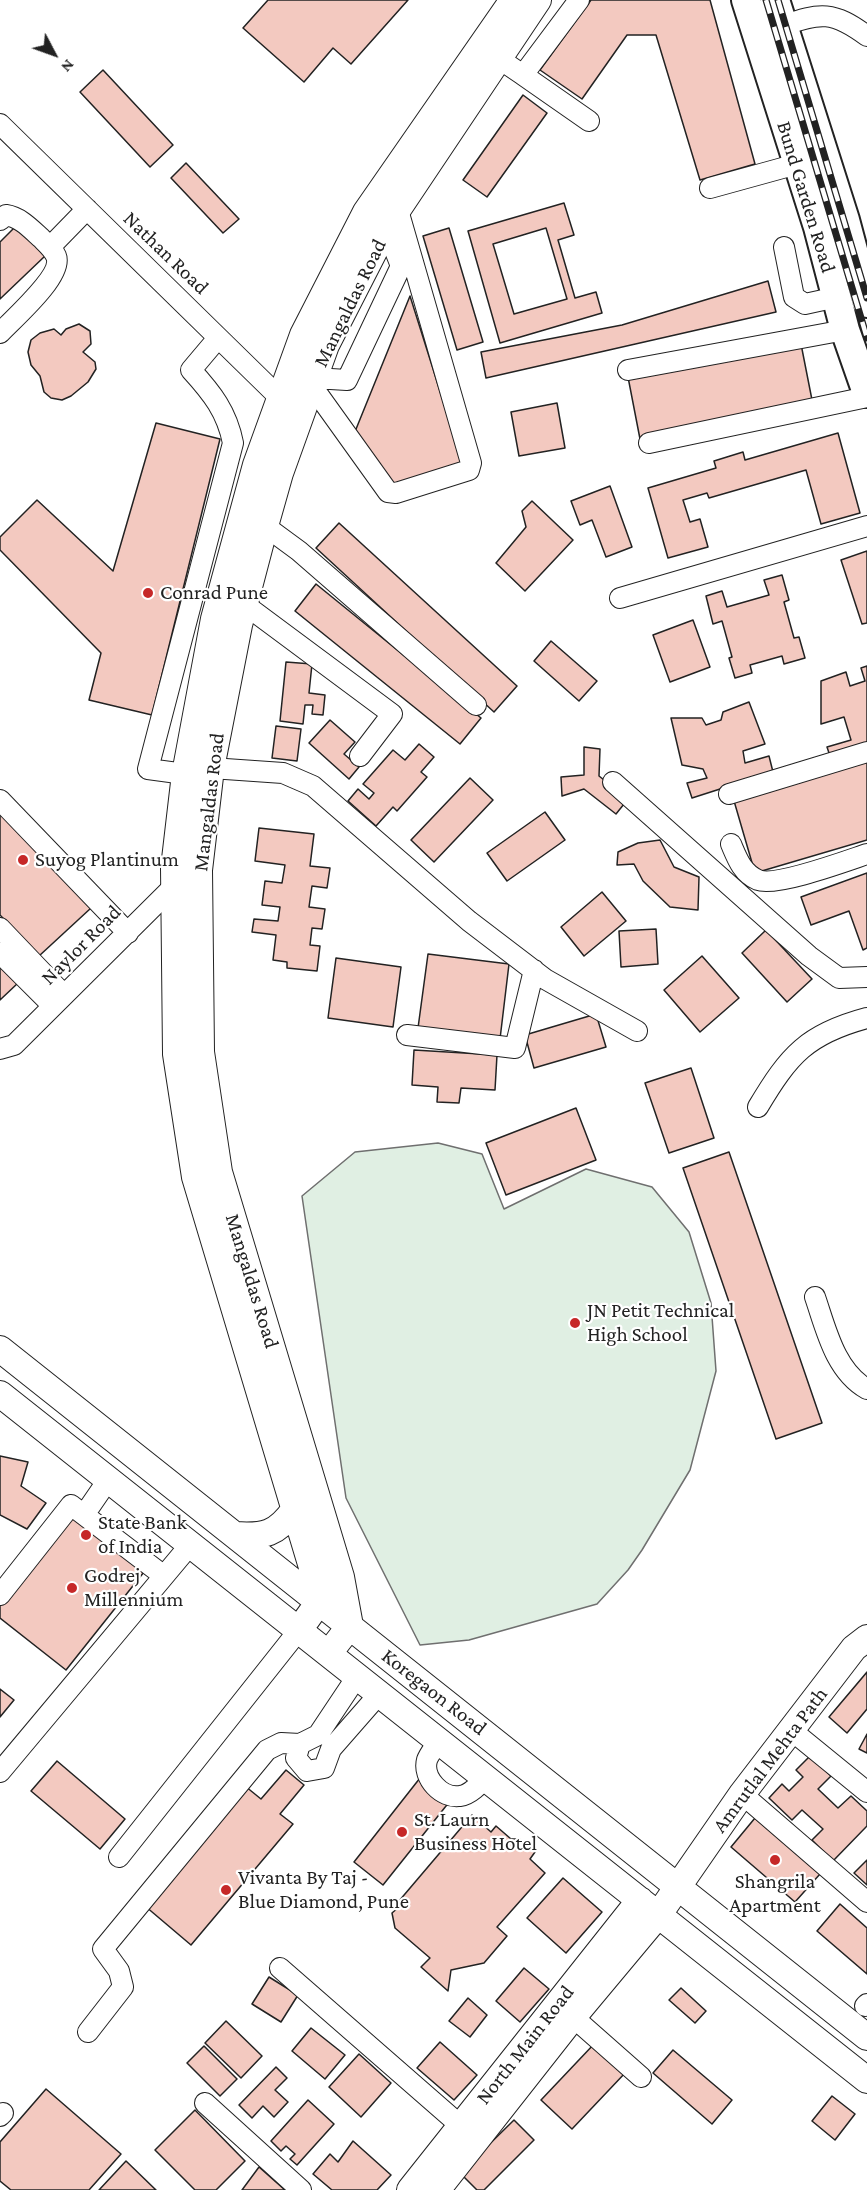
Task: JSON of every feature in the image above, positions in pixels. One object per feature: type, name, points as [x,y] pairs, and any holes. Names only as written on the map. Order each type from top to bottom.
[{"type":"highway","name":"Bund Garden Road","points":[[746,0],[837,297],[845,330],[867,395]]},
{"type":"highway","name":"Bund Garden Road","points":[[778,13],[845,220],[867,303]]},
{"type":"main road","name":"Mangaldas Road","points":[[350,1626],[341,1577],[219,1172],[201,1052],[199,886],[211,768],[244,604],[302,392],[303,335],[366,212],[513,0]]},
{"type":"main road","name":"Mangaldas Road","points":[[319,1602],[317,1584],[195,1177],[176,1054],[174,886],[185,774],[214,619],[256,465],[302,392],[392,219],[538,0]]},
{"type":"main road","name":"Koregaon Road","points":[[0,1349],[680,1886],[867,2037]]},
{"type":"main road","name":"Koregaon Road","points":[[0,1394],[867,2080]]},
{"type":"main road","points":[[235,1535],[268,1533],[283,1525],[294,1510]]},
{"type":"main road","points":[[299,1630],[319,1602]]},
{"type":"main road","points":[[329,1653],[350,1626]]},
{"type":"main road","name":"Amrutlal Mehta Path","points":[[649,1907],[680,1886],[742,1794],[854,1648],[867,1638]]},
{"type":"main road","name":"North Main Road","points":[[437,2190],[573,2017],[649,1907]]},
{"type":"main road","name":"North Main Road","points":[[410,2190],[461,2126],[649,1907]]},
{"type":"street","points":[[523,75],[579,0]]},
{"type":"street","points":[[778,13],[826,15],[844,19],[867,36]]},
{"type":"street","points":[[498,58],[589,121]]},
{"type":"street","name":"Nathan Road","points":[[0,124],[218,338],[302,392],[388,492],[396,493],[469,470],[471,463],[392,219]]},
{"type":"street","points":[[710,188],[797,164]]},
{"type":"street","points":[[50,247],[87,209]]},
{"type":"street","points":[[0,220],[6,215],[14,216],[50,247],[57,257],[54,274],[0,333]]},
{"type":"street","points":[[302,392],[347,380],[401,266],[392,219]]},
{"type":"street","points":[[784,247],[794,297],[805,304],[837,297]]},
{"type":"street","points":[[628,370],[845,330]]},
{"type":"street","points":[[185,774],[148,769],[233,443],[229,423],[215,397],[191,370],[218,338]]},
{"type":"street","points":[[649,443],[867,395]]},
{"type":"street","points":[[266,526],[299,551],[476,705]]},
{"type":"street","points":[[620,598],[867,526]]},
{"type":"street","points":[[244,604],[392,714],[360,756]]},
{"type":"street","points":[[729,794],[867,752]]},
{"type":"street","points":[[211,768],[283,773],[313,786],[469,921],[534,970],[637,1031]]},
{"type":"street","points":[[613,782],[809,956],[839,978],[867,976]]},
{"type":"street","points":[[0,800],[128,933]]},
{"type":"street","points":[[731,844],[741,867],[760,881],[776,880],[867,854]]},
{"type":"street","points":[[174,886],[199,886]]},
{"type":"street","name":"Naylor Road","points":[[0,1050],[14,1045],[174,886]]},
{"type":"street","points":[[0,928],[58,1001]]},
{"type":"street","points":[[0,954],[58,1001]]},
{"type":"street","points":[[406,1035],[515,1048],[534,970]]},
{"type":"street","points":[[758,1107],[794,1054],[811,1039],[867,1018]]},
{"type":"street","points":[[815,1297],[830,1340],[845,1370],[856,1383],[867,1389]]},
{"type":"street","points":[[84,1515],[108,1480]]},
{"type":"street","points":[[0,1595],[71,1505],[164,1576]]},
{"type":"street","points":[[0,1772],[190,1545]]},
{"type":"street","points":[[119,1857],[299,1630]]},
{"type":"street","points":[[88,2032],[123,1987],[119,1971],[103,1949],[267,1750],[281,1743],[300,1744],[318,1735],[358,1676]]},
{"type":"street","points":[[300,1744],[296,1758],[300,1766],[307,1771],[324,1768],[331,1749],[380,1693]]},
{"type":"street","points":[[791,1730],[867,1792]]},
{"type":"street","points":[[440,1740],[427,1761],[428,1775],[436,1788],[447,1796],[461,1797],[474,1789],[486,1777]]},
{"type":"street","points":[[742,1794],[867,1902]]},
{"type":"street","points":[[280,1968],[461,2126]]},
{"type":"street","points":[[573,2017],[641,2077]]},
{"type":"street","points":[[205,2103],[301,2190]]},
{"type":"green space","name":"JN Petit Technical High School","points":[[438,1143],[482,1154],[504,1209],[586,1169],[652,1187],[689,1232],[711,1303],[716,1371],[690,1470],[642,1550],[628,1570],[597,1604],[469,1640],[420,1645],[346,1498],[302,1196],[355,1152]]},
{"type":"building","points":[[268,0],[408,0],[351,64],[333,48],[304,82],[243,28]]},
{"type":"building","points":[[591,0],[710,0],[755,164],[700,180],[656,35],[627,35],[582,99],[540,70]]},
{"type":"building","points":[[103,70],[173,145],[150,167],[80,92]]},
{"type":"building","points":[[523,95],[547,113],[487,197],[463,180]]},
{"type":"building","points":[[186,163],[239,219],[223,233],[171,178]]},
{"type":"building","points":[[564,203],[574,235],[558,240],[575,298],[596,292],[602,313],[500,343],[468,231]],"holes":[[[546,228],[567,299],[514,314],[493,244]]]},
{"type":"building","points":[[16,226],[45,256],[0,299],[0,242]]},
{"type":"building","points":[[449,228],[483,342],[457,350],[423,236]]},
{"type":"building","points":[[768,281],[776,312],[486,378],[481,352],[622,325]]},
{"type":"building","points":[[410,296],[463,464],[394,485],[352,439]]},
{"type":"building","points":[[79,324],[90,331],[91,344],[83,352],[95,362],[96,369],[88,382],[71,396],[62,400],[51,398],[44,392],[40,376],[31,365],[28,352],[31,340],[40,333],[54,329],[61,335],[66,329]]},
{"type":"building","points":[[801,344],[813,405],[640,439],[628,377]]},
{"type":"building","points":[[557,403],[565,448],[519,456],[511,412]]},
{"type":"building","points":[[156,423],[220,439],[152,715],[89,700],[101,653],[0,550],[0,537],[37,500],[113,571]]},
{"type":"building","points":[[838,433],[860,513],[821,524],[806,470],[709,498],[707,493],[683,500],[690,522],[700,519],[708,547],[668,558],[648,488],[716,468],[714,461],[743,452],[745,460]]},
{"type":"building","points":[[610,486],[632,547],[606,557],[592,520],[580,525],[571,501]]},
{"type":"building","points":[[532,501],[573,540],[525,591],[496,563],[526,527],[522,511]]},
{"type":"building","points":[[339,523],[517,686],[494,712],[316,548]]},
{"type":"building","points":[[867,551],[867,623],[862,624],[841,560]]},
{"type":"building","points":[[782,575],[789,600],[784,602],[794,638],[799,637],[805,658],[784,664],[782,656],[750,665],[752,673],[735,678],[722,621],[713,624],[706,596],[722,591],[727,607],[769,595],[764,580]]},
{"type":"building","points":[[316,584],[481,718],[460,744],[295,611]]},
{"type":"building","points":[[693,620],[710,667],[670,682],[653,635]]},
{"type":"building","points":[[551,641],[597,681],[579,701],[534,661]]},
{"type":"building","points":[[286,662],[312,664],[309,693],[325,695],[323,715],[312,714],[313,705],[305,705],[303,724],[280,721]]},
{"type":"building","points":[[867,666],[867,748],[831,759],[827,747],[851,740],[844,717],[821,724],[821,681],[846,672],[850,686],[865,681],[861,668]]},
{"type":"building","points":[[749,702],[765,744],[743,751],[745,763],[769,756],[773,772],[692,798],[687,783],[707,778],[703,769],[682,765],[671,718],[702,718],[706,725],[721,720],[723,712]]},
{"type":"building","points":[[330,720],[355,742],[344,754],[359,767],[349,779],[309,743]]},
{"type":"building","points":[[276,726],[301,729],[297,761],[272,758]]},
{"type":"building","points":[[419,744],[434,757],[421,772],[427,777],[397,811],[393,807],[376,826],[348,801],[358,789],[369,799],[374,793],[363,784],[393,750],[405,760]]},
{"type":"building","points":[[584,747],[600,749],[599,776],[628,799],[616,814],[584,789],[562,796],[561,777],[584,775]]},
{"type":"building","points":[[867,754],[867,840],[755,873],[732,794]]},
{"type":"building","points":[[470,778],[493,800],[434,862],[411,840]]},
{"type":"building","points":[[545,812],[565,840],[507,881],[487,853]]},
{"type":"building","name":"Suyog Plantinum","points":[[0,813],[91,908],[39,956],[0,915]]},
{"type":"building","points":[[259,828],[314,834],[310,866],[330,868],[327,888],[312,886],[309,907],[325,909],[322,929],[312,928],[310,945],[320,946],[317,971],[287,968],[287,962],[273,960],[276,935],[252,932],[254,919],[278,921],[280,907],[262,905],[265,881],[282,883],[285,865],[255,861]]},
{"type":"building","points":[[660,840],[674,867],[699,877],[698,910],[670,907],[643,881],[634,864],[617,865],[618,852],[638,843]]},
{"type":"building","points":[[867,873],[867,948],[863,950],[849,911],[811,925],[801,897]]},
{"type":"building","points":[[602,892],[626,921],[584,956],[561,927]]},
{"type":"building","points":[[656,929],[658,964],[621,967],[619,931]]},
{"type":"building","points":[[766,930],[812,979],[787,1002],[742,953]]},
{"type":"building","points":[[428,954],[509,964],[500,1039],[418,1028]]},
{"type":"building","points":[[702,956],[739,998],[700,1032],[664,990]]},
{"type":"building","points":[[336,958],[401,967],[393,1027],[328,1018]]},
{"type":"building","points":[[0,964],[18,983],[0,1000]]},
{"type":"building","points":[[596,1014],[606,1047],[534,1068],[525,1035]]},
{"type":"building","points":[[414,1050],[497,1055],[495,1090],[461,1088],[459,1103],[437,1102],[438,1087],[412,1085]]},
{"type":"building","points":[[691,1068],[714,1138],[669,1153],[645,1083]]},
{"type":"building","points":[[576,1108],[596,1160],[506,1195],[486,1143]]},
{"type":"building","points":[[729,1152],[822,1423],[776,1439],[683,1168]]},
{"type":"building","points":[[0,1456],[28,1462],[21,1486],[46,1503],[27,1529],[0,1515]]},
{"type":"building","name":"Godrej Millennium","points":[[70,1514],[144,1572],[66,1670],[0,1618],[0,1604]]},
{"type":"building","points":[[867,1672],[867,1709],[847,1733],[829,1717]]},
{"type":"building","points":[[0,1689],[14,1700],[0,1717]]},
{"type":"building","points":[[867,1734],[867,1753],[859,1749]]},
{"type":"building","points":[[810,1756],[831,1776],[818,1789],[838,1808],[851,1796],[867,1811],[867,1826],[833,1861],[812,1840],[823,1829],[802,1810],[792,1820],[769,1798],[782,1784],[789,1791],[803,1777],[796,1770]]},
{"type":"building","points":[[57,1761],[125,1819],[100,1849],[31,1791]]},
{"type":"building","points":[[286,1770],[304,1785],[280,1814],[293,1824],[191,1945],[145,1906],[245,1786],[261,1799]]},
{"type":"building","name":"St. Laurn Business Hotel","points":[[420,1778],[450,1801],[383,1885],[354,1862]]},
{"type":"building","points":[[472,1815],[491,1832],[496,1826],[511,1839],[520,1839],[535,1852],[530,1859],[545,1873],[497,1927],[507,1936],[484,1963],[451,1970],[448,1991],[421,1967],[430,1958],[395,1928],[392,1913],[399,1907],[399,1901]]},
{"type":"building","name":"Shangrila Apartment","points":[[755,1818],[820,1874],[795,1902],[731,1847]]},
{"type":"building","name":"Shangrila Apartment","points":[[867,1860],[867,1885],[854,1873]]},
{"type":"building","points":[[563,1878],[602,1912],[566,1953],[527,1918]]},
{"type":"building","name":"Shangrila Apartment","points":[[840,1904],[867,1928],[867,1974],[817,1931]]},
{"type":"building","points":[[524,1968],[549,1989],[520,2022],[496,2001]]},
{"type":"building","points":[[269,1977],[298,1995],[281,2022],[252,2004]]},
{"type":"building","points":[[681,1988],[706,2011],[695,2023],[669,2000]]},
{"type":"building","points":[[468,1998],[487,2015],[470,2037],[449,2021]]},
{"type":"building","points":[[226,2021],[262,2056],[241,2078],[205,2043]]},
{"type":"building","points":[[311,2028],[345,2055],[325,2079],[292,2051]]},
{"type":"building","points":[[440,2042],[477,2075],[454,2100],[417,2068]]},
{"type":"building","points":[[595,2043],[626,2072],[572,2129],[541,2100]]},
{"type":"building","points":[[204,2046],[237,2079],[220,2096],[187,2063]]},
{"type":"building","points":[[673,2050],[732,2100],[712,2124],[653,2073]]},
{"type":"building","points":[[359,2054],[391,2083],[361,2117],[329,2087]]},
{"type":"building","points":[[276,2067],[287,2078],[275,2090],[288,2102],[274,2117],[263,2106],[252,2118],[239,2105]]},
{"type":"building","points":[[46,2089],[121,2154],[89,2190],[11,2190],[0,2181],[0,2142]]},
{"type":"building","points":[[832,2096],[855,2114],[835,2140],[812,2121]]},
{"type":"building","points":[[308,2100],[334,2124],[297,2165],[290,2159],[295,2154],[286,2146],[281,2151],[271,2141]]},
{"type":"building","points":[[195,2110],[245,2161],[216,2190],[195,2190],[155,2150]]},
{"type":"building","points":[[514,2120],[534,2140],[484,2190],[477,2190],[460,2173]]},
{"type":"building","points":[[353,2141],[391,2175],[377,2190],[332,2190],[313,2174],[330,2154],[338,2162]]},
{"type":"building","points":[[126,2161],[156,2190],[99,2190]]},
{"type":"building","points":[[259,2167],[285,2190],[242,2190]]},
{"type":"railway","points":[[766,0],[867,338]]},
{"type":"railway","points":[[778,0],[867,298]]},
{"type":"place","name":"Conrad Pune","points":[[148,593]]},
{"type":"place","name":"Suyog Plantinum","points":[[23,860]]},
{"type":"place","name":"JN Petit Technical High School","points":[[575,1323]]},
{"type":"place","name":"State Bank of India","points":[[86,1535]]},
{"type":"place","name":"Godrej Millennium","points":[[72,1588]]},
{"type":"place","name":"St. Laurn Business Hotel","points":[[402,1832]]},
{"type":"place","name":"Shangrila Apartment","points":[[775,1860]]},
{"type":"place","name":"Vivanta By Taj - Blue Diamond, Pune","points":[[226,1890]]}]
